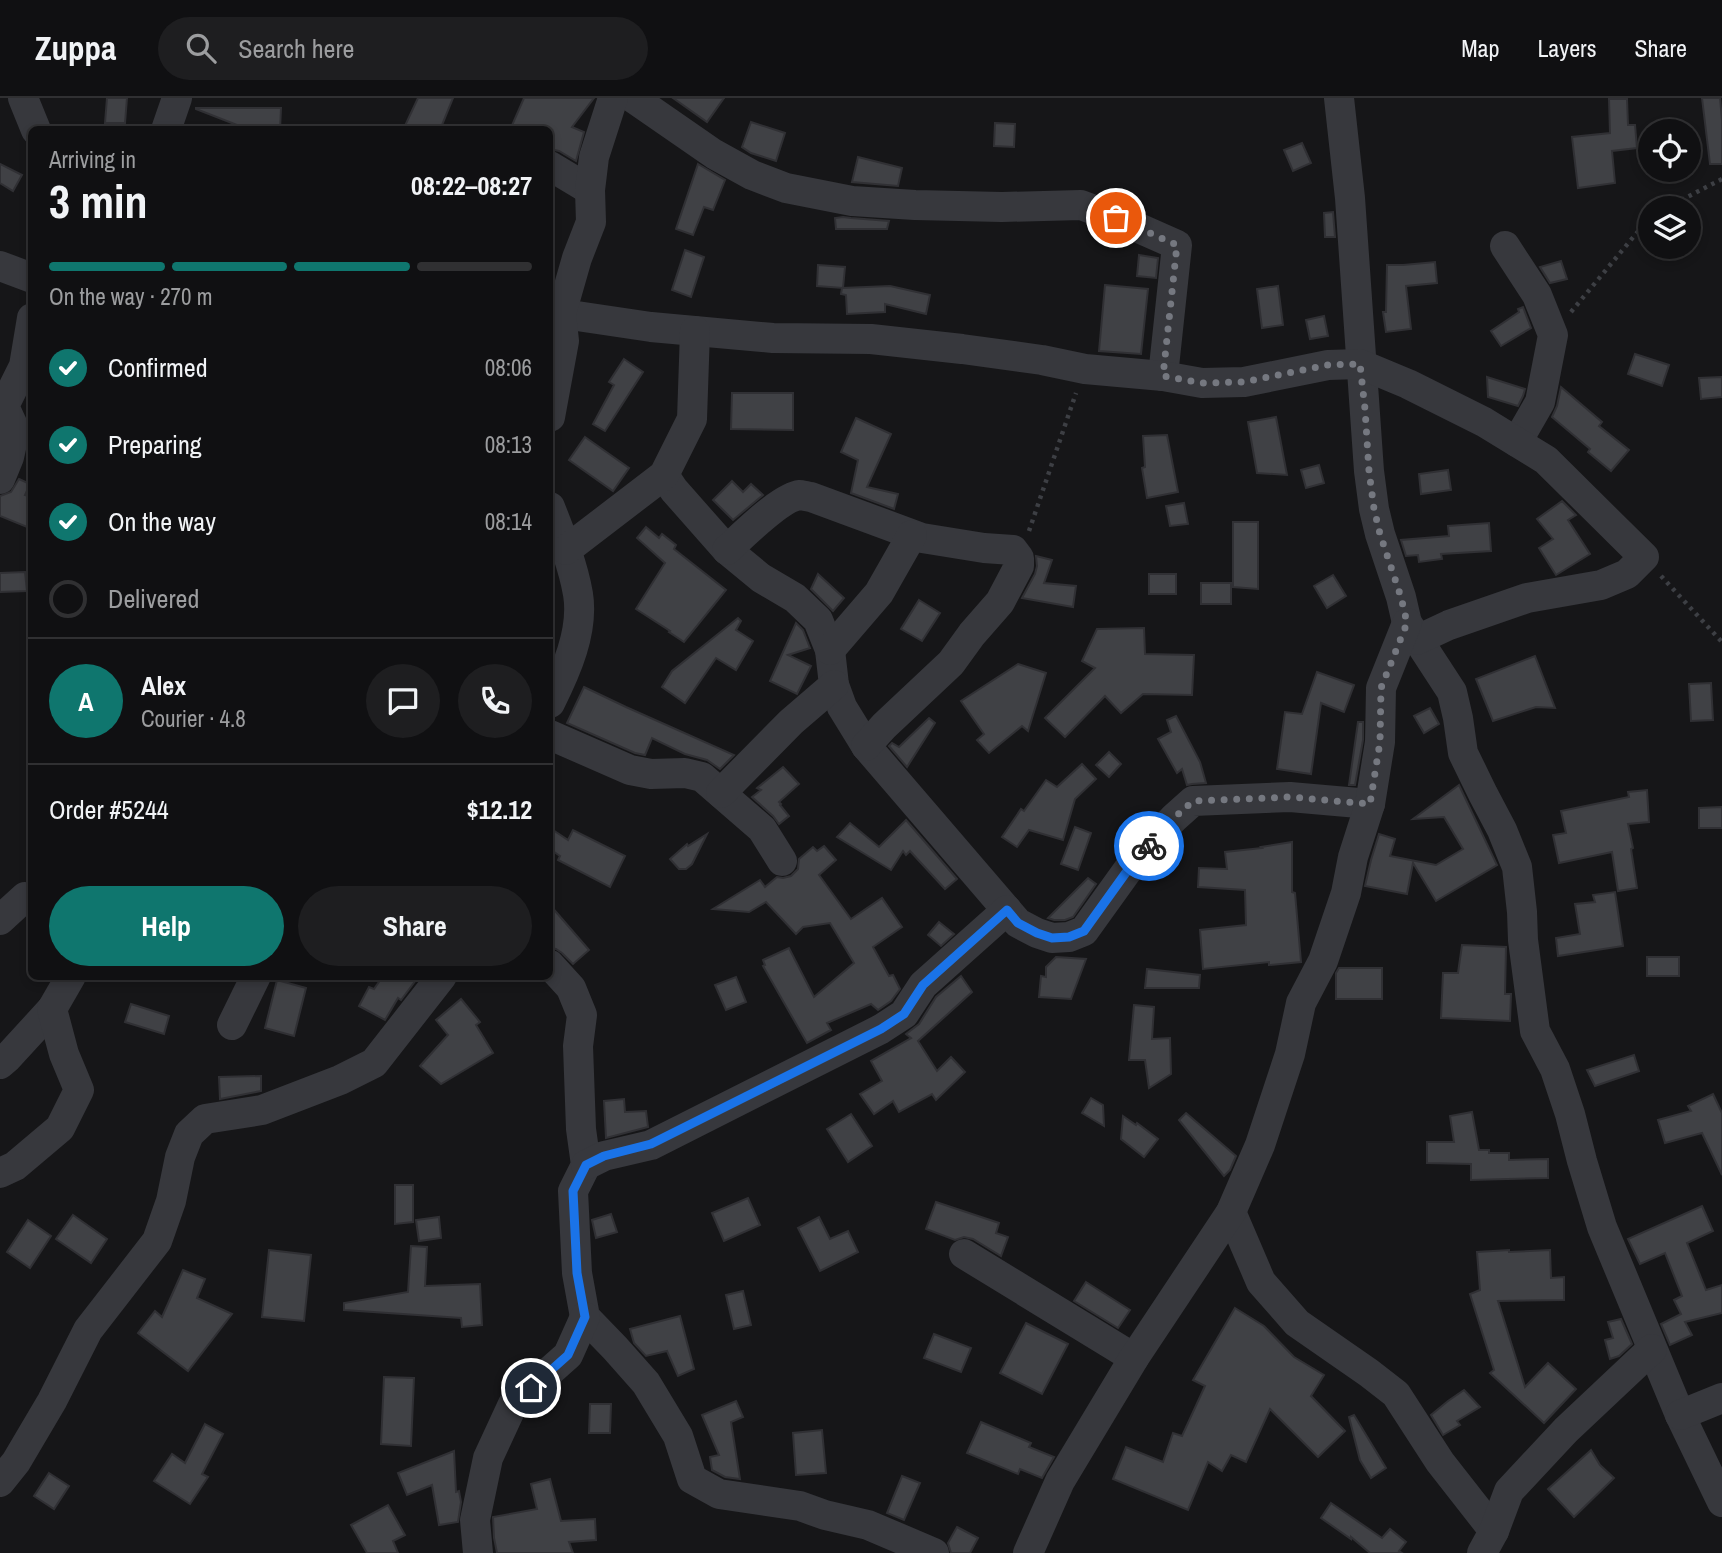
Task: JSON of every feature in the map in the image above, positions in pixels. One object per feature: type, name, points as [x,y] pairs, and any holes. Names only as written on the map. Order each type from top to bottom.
[{"type":"street","points":[[23,98],[34,126]]},
{"type":"street","points":[[167,126],[177,98]]},
{"type":"street","points":[[553,401],[564,341],[555,313],[591,222],[590,190],[594,158],[613,98]]},
{"type":"street","points":[[633,98],[714,155],[752,175],[786,188],[852,201],[915,205],[1081,205],[1177,245],[1163,376]]},
{"type":"street","points":[[1339,98],[1350,198],[1369,471],[1380,534],[1412,632],[1451,692],[1463,752],[1502,830],[1517,867],[1535,1031],[1555,1069],[1602,1227],[1680,1415],[1722,1503]]},
{"type":"street","points":[[553,168],[590,190]]},
{"type":"street","points":[[1506,246],[1537,295],[1553,335],[1539,402],[1517,442]]},
{"type":"street","points":[[0,266],[28,276]]},
{"type":"street","points":[[555,313],[651,327],[773,338],[871,339],[1202,383],[1244,382],[1328,365],[1360,364],[1474,416],[1546,460],[1644,557],[1627,574],[1601,584],[1527,598],[1449,625],[1412,632]]},
{"type":"street","points":[[566,550],[664,475],[692,419],[695,331]]},
{"type":"street","points":[[0,479],[9,457],[12,419],[28,342]]},
{"type":"street","points":[[664,475],[674,491],[727,550],[761,578],[795,597],[817,620],[830,650],[834,685],[842,707],[866,747],[1018,923],[1037,933],[1052,938],[1069,937],[1084,931],[1135,860],[1193,801],[1290,797],[1370,804]]},
{"type":"street","points":[[727,550],[776,507],[801,495],[912,535],[962,545],[1013,550],[1019,558],[1019,566],[1000,602],[951,663],[884,726],[866,747]]},
{"type":"street","points":[[553,515],[579,596],[578,631],[566,671],[553,697]]},
{"type":"street","points":[[830,650],[879,593],[912,535]]},
{"type":"street","points":[[1028,1553],[1060,1481],[1134,1357],[1231,1212],[1260,1145],[1290,1054],[1301,1003],[1323,961],[1346,893],[1353,857],[1370,804],[1380,742],[1381,688],[1412,632]]},
{"type":"street","points":[[722,793],[791,722],[834,685]]},
{"type":"street","points":[[553,737],[630,771],[651,774],[685,773],[702,777],[762,829],[782,861]]},
{"type":"street","points":[[0,920],[25,897],[28,897]]},
{"type":"street","points":[[586,1165],[604,1156],[651,1144],[881,1029],[904,1014],[923,985],[1007,910]]},
{"type":"street","points":[[553,968],[572,988],[582,1015],[578,1046],[581,1129],[586,1165],[573,1191],[577,1273],[585,1317],[646,1383],[678,1436],[692,1479],[719,1494],[800,1506],[868,1525],[934,1553]]},
{"type":"street","points":[[0,1064],[52,1009],[69,980]]},
{"type":"street","points":[[232,1025],[255,980]]},
{"type":"street","points":[[0,1482],[16,1462],[52,1401],[88,1331],[157,1241],[189,1134],[205,1119],[262,1110],[340,1080],[374,1063],[439,980]]},
{"type":"street","points":[[0,1173],[15,1166],[60,1128],[79,1090],[64,1054],[52,1009]]},
{"type":"street","points":[[1231,1212],[1261,1283],[1297,1323],[1396,1395],[1488,1542]]},
{"type":"street","points":[[964,1254],[1134,1357]]},
{"type":"street","points":[[478,1553],[475,1520],[488,1458],[513,1404],[568,1355],[585,1317]]},
{"type":"street","points":[[1488,1542],[1509,1491],[1566,1430],[1652,1349]]},
{"type":"street","points":[[1680,1415],[1722,1398]]},
{"type":"path","points":[[1689,196],[1722,179]]},
{"type":"path","points":[[1553,335],[1638,232]]},
{"type":"path","points":[[1019,558],[1085,369]]},
{"type":"path","points":[[1644,557],[1722,642]]},
{"type":"building","points":[[107,98],[127,98],[125,123],[105,123]]},
{"type":"building","points":[[418,98],[453,98],[442,126],[405,126]]},
{"type":"building","points":[[524,98],[594,98],[572,127],[584,132],[576,161],[553,150],[553,126],[512,126]]},
{"type":"building","points":[[673,98],[724,98],[707,122]]},
{"type":"building","points":[[1702,98],[1720,98],[1722,164],[1710,164]]},
{"type":"building","points":[[1609,99],[1627,99],[1628,125],[1635,125],[1637,148],[1612,151],[1615,183],[1578,188],[1572,137],[1610,133]]},
{"type":"building","points":[[281,108],[280,126],[237,126],[196,109]]},
{"type":"building","points":[[751,122],[785,133],[776,161],[751,153],[742,147]]},
{"type":"building","points":[[995,123],[1015,124],[1014,147],[994,146]]},
{"type":"building","points":[[1302,143],[1311,163],[1293,171],[1284,150]]},
{"type":"building","points":[[858,157],[902,168],[898,186],[852,182]]},
{"type":"building","points":[[0,164],[22,175],[13,191],[0,183]]},
{"type":"building","points":[[698,164],[725,180],[713,210],[704,207],[693,235],[676,229]]},
{"type":"building","points":[[1333,212],[1335,237],[1325,237],[1324,213]]},
{"type":"building","points":[[835,218],[889,221],[887,229],[836,229]]},
{"type":"building","points":[[685,250],[704,257],[691,297],[672,290]]},
{"type":"building","points":[[1139,255],[1158,258],[1156,278],[1137,276]]},
{"type":"building","points":[[1561,261],[1567,279],[1550,283],[1540,267]]},
{"type":"building","points":[[1435,262],[1437,283],[1406,286],[1411,329],[1386,332],[1383,312],[1386,312],[1387,265]]},
{"type":"building","points":[[818,265],[845,267],[843,288],[817,286]]},
{"type":"building","points":[[1105,285],[1148,289],[1141,354],[1099,351]]},
{"type":"building","points":[[890,286],[930,295],[926,314],[885,304],[885,312],[847,314],[846,295],[841,294],[842,288]]},
{"type":"building","points":[[1278,286],[1283,325],[1262,328],[1257,289]]},
{"type":"building","points":[[1523,307],[1531,328],[1501,346],[1491,331]]},
{"type":"building","points":[[1324,316],[1328,336],[1310,339],[1306,320]]},
{"type":"building","points":[[1635,354],[1669,365],[1662,386],[1628,374]]},
{"type":"building","points":[[624,359],[643,372],[605,431],[593,424],[614,385],[609,382]]},
{"type":"building","points":[[1487,377],[1525,389],[1518,406],[1488,397]]},
{"type":"building","points":[[1722,377],[1722,397],[1701,399],[1699,378]]},
{"type":"building","points":[[1561,387],[1602,422],[1599,426],[1629,450],[1611,471],[1552,417]]},
{"type":"building","points":[[732,393],[793,393],[793,430],[731,429]]},
{"type":"building","points":[[1276,417],[1287,475],[1257,473],[1248,422]]},
{"type":"building","points":[[856,418],[891,434],[867,487],[898,494],[894,509],[851,493],[858,460],[841,452]]},
{"type":"building","points":[[1167,435],[1178,492],[1147,498],[1142,468],[1145,467],[1143,436]]},
{"type":"building","points":[[585,437],[629,468],[613,491],[569,460]]},
{"type":"building","points":[[1319,465],[1324,483],[1306,488],[1301,470]]},
{"type":"building","points":[[1448,470],[1451,490],[1421,494],[1419,474]]},
{"type":"building","points":[[19,479],[28,483],[25,495],[28,496],[28,527],[0,516],[0,496],[11,492]]},
{"type":"building","points":[[732,481],[743,492],[751,484],[763,495],[733,520],[713,500]]},
{"type":"building","points":[[1562,501],[1576,515],[1568,520],[1590,554],[1556,575],[1539,548],[1553,539],[1537,519]]},
{"type":"building","points":[[1184,503],[1188,524],[1170,526],[1166,506]]},
{"type":"building","points":[[1233,522],[1258,522],[1258,589],[1233,587]]},
{"type":"building","points":[[1489,523],[1491,551],[1441,554],[1442,559],[1419,562],[1418,555],[1406,556],[1401,540],[1449,536],[1448,526]]},
{"type":"building","points":[[646,527],[659,538],[662,534],[676,545],[674,549],[726,590],[684,642],[636,609],[665,563],[637,538]]},
{"type":"building","points":[[1036,556],[1052,560],[1044,583],[1076,586],[1073,607],[1022,598],[1035,574]]},
{"type":"building","points":[[25,572],[27,591],[0,592],[0,573]]},
{"type":"building","points":[[818,574],[844,598],[833,611],[811,589]]},
{"type":"building","points":[[1149,574],[1176,574],[1176,594],[1149,594]]},
{"type":"building","points":[[1333,575],[1346,596],[1327,608],[1314,586]]},
{"type":"building","points":[[1201,583],[1231,583],[1231,604],[1201,604]]},
{"type":"building","points":[[919,600],[940,613],[922,641],[901,629]]},
{"type":"building","points":[[738,618],[741,621],[736,630],[753,641],[736,670],[716,658],[685,703],[662,687],[672,671]]},
{"type":"building","points":[[796,623],[803,630],[810,648],[788,655],[811,666],[797,694],[770,681]]},
{"type":"building","points":[[1144,628],[1145,654],[1194,655],[1192,695],[1143,694],[1121,713],[1105,696],[1065,737],[1045,718],[1095,668],[1082,661],[1097,629]]},
{"type":"building","points":[[1535,656],[1555,708],[1536,707],[1493,721],[1476,679]]},
{"type":"building","points":[[1018,664],[1046,673],[1028,731],[1022,726],[989,753],[977,740],[984,734],[961,701]]},
{"type":"building","points":[[1317,672],[1354,685],[1344,712],[1321,703],[1311,774],[1277,769],[1285,712],[1302,714]]},
{"type":"building","points":[[1711,683],[1713,720],[1691,721],[1689,684]]},
{"type":"building","points":[[584,687],[734,755],[720,769],[707,760],[685,754],[652,738],[645,755],[567,723]]},
{"type":"building","points":[[1430,708],[1439,724],[1424,733],[1414,716]]},
{"type":"building","points":[[1176,716],[1200,762],[1206,783],[1187,785],[1182,769],[1177,773],[1158,739],[1171,732],[1167,720]]},
{"type":"building","points":[[929,718],[935,723],[907,767],[889,746],[892,743],[899,747]]},
{"type":"building","points":[[1358,722],[1363,722],[1363,740],[1355,785],[1349,785]]},
{"type":"building","points":[[1109,752],[1121,764],[1109,777],[1096,765]]},
{"type":"building","points":[[1082,764],[1096,779],[1075,799],[1063,840],[1029,830],[1017,847],[1002,837],[1046,780],[1057,787]]},
{"type":"building","points":[[783,767],[799,784],[779,802],[789,816],[779,824],[752,797],[761,790],[757,788]]},
{"type":"building","points":[[1459,785],[1497,865],[1436,901],[1413,863],[1407,894],[1365,886],[1379,834],[1395,839],[1390,856],[1436,865],[1463,849],[1444,817],[1413,819]]},
{"type":"building","points":[[1647,790],[1649,822],[1628,824],[1637,888],[1618,891],[1612,852],[1559,863],[1553,835],[1566,833],[1561,811],[1629,797],[1628,792]]},
{"type":"building","points":[[1722,807],[1722,828],[1699,828],[1699,808]]},
{"type":"building","points":[[906,820],[957,879],[945,889],[910,851],[906,855],[903,851],[891,870],[837,837],[850,823],[879,847]]},
{"type":"building","points":[[1075,827],[1091,833],[1078,870],[1061,864]]},
{"type":"building","points":[[553,830],[568,840],[573,830],[625,856],[610,887],[558,860],[560,856],[553,851]]},
{"type":"building","points":[[707,834],[692,864],[686,869],[679,869],[670,859],[687,844],[688,846]]},
{"type":"building","points":[[1292,842],[1292,892],[1295,893],[1301,962],[1269,965],[1269,962],[1203,969],[1200,930],[1246,925],[1245,890],[1198,887],[1199,868],[1227,869],[1225,852]]},
{"type":"building","points":[[824,846],[836,860],[819,875],[851,919],[882,898],[902,927],[873,947],[889,976],[893,975],[900,989],[891,1001],[878,1010],[871,1004],[827,1023],[831,1030],[807,1043],[763,966],[763,960],[789,948],[814,997],[854,963],[830,923],[803,927],[796,934],[766,902],[749,912],[713,909],[760,880],[765,887],[777,877],[791,876],[798,869],[799,859],[813,847],[817,851]]},
{"type":"building","points":[[1088,878],[1096,884],[1073,917],[1065,920],[1048,918]]},
{"type":"building","points":[[1615,892],[1623,946],[1558,956],[1556,938],[1580,934],[1575,904],[1595,902],[1593,895]]},
{"type":"building","points":[[553,908],[589,950],[573,964],[553,948]]},
{"type":"building","points":[[939,922],[954,934],[941,946],[928,935]]},
{"type":"building","points":[[1462,945],[1506,947],[1505,994],[1511,994],[1510,1021],[1441,1018],[1443,973],[1458,973]]},
{"type":"building","points":[[1056,957],[1086,959],[1071,999],[1039,997],[1041,976],[1046,977],[1046,967]]},
{"type":"building","points":[[1647,957],[1679,957],[1679,976],[1647,976]]},
{"type":"building","points":[[1339,968],[1382,968],[1382,999],[1336,999],[1336,973]]},
{"type":"building","points":[[1147,969],[1200,975],[1199,988],[1145,988]]},
{"type":"building","points":[[961,976],[972,992],[918,1041],[937,1071],[951,1057],[965,1072],[936,1100],[932,1094],[899,1112],[893,1101],[874,1114],[860,1094],[882,1081],[871,1061],[911,1038],[906,1034],[919,1024],[936,997]]},
{"type":"building","points":[[736,977],[746,1002],[726,1010],[715,985]]},
{"type":"building","points":[[277,980],[306,988],[294,1036],[265,1028]]},
{"type":"building","points":[[380,980],[416,980],[401,1000],[398,998],[385,1020],[359,1006],[369,987],[374,989]]},
{"type":"building","points":[[461,999],[480,1022],[476,1025],[493,1053],[441,1084],[420,1066],[448,1035],[436,1020]]},
{"type":"building","points":[[131,1004],[169,1016],[164,1034],[125,1022]]},
{"type":"building","points":[[1134,1005],[1154,1007],[1152,1039],[1170,1038],[1171,1074],[1149,1088],[1145,1060],[1129,1060]]},
{"type":"building","points":[[1634,1055],[1639,1071],[1595,1086],[1587,1070]]},
{"type":"building","points":[[261,1076],[261,1091],[220,1099],[219,1077]]},
{"type":"building","points":[[1713,1094],[1722,1113],[1722,1175],[1702,1133],[1665,1143],[1658,1120],[1691,1111],[1688,1106]]},
{"type":"building","points":[[1091,1098],[1103,1105],[1104,1126],[1082,1113]]},
{"type":"building","points":[[624,1099],[625,1112],[646,1111],[648,1127],[606,1138],[604,1101]]},
{"type":"building","points":[[1472,1112],[1479,1150],[1509,1153],[1509,1160],[1548,1159],[1548,1178],[1471,1180],[1471,1164],[1427,1163],[1427,1142],[1454,1142],[1450,1116]]},
{"type":"building","points":[[1186,1113],[1236,1156],[1224,1176],[1179,1120]]},
{"type":"building","points":[[851,1114],[872,1146],[848,1162],[827,1129]]},
{"type":"building","points":[[1123,1116],[1158,1139],[1144,1157],[1121,1139]]},
{"type":"building","points":[[395,1185],[413,1185],[413,1222],[395,1224]]},
{"type":"building","points":[[748,1198],[760,1225],[724,1241],[712,1213]]},
{"type":"building","points":[[936,1202],[999,1223],[996,1233],[1008,1237],[1001,1256],[973,1239],[964,1237],[955,1240],[926,1229]]},
{"type":"building","points":[[1702,1206],[1713,1231],[1687,1243],[1706,1290],[1722,1285],[1722,1313],[1685,1322],[1692,1335],[1670,1345],[1661,1324],[1681,1314],[1674,1300],[1682,1296],[1665,1253],[1640,1264],[1628,1239]]},
{"type":"building","points":[[611,1214],[617,1232],[596,1238],[592,1220]]},
{"type":"building","points":[[73,1215],[107,1239],[91,1263],[56,1239]]},
{"type":"building","points":[[439,1217],[441,1238],[419,1241],[416,1220]]},
{"type":"building","points":[[819,1217],[830,1239],[848,1231],[858,1252],[820,1271],[798,1228]]},
{"type":"building","points":[[28,1220],[51,1236],[30,1268],[7,1252]]},
{"type":"building","points":[[411,1246],[427,1247],[425,1286],[480,1284],[482,1325],[462,1327],[461,1318],[344,1310],[344,1303],[408,1292]]},
{"type":"building","points":[[269,1250],[311,1255],[304,1321],[262,1317]]},
{"type":"building","points":[[1550,1250],[1551,1278],[1564,1277],[1564,1300],[1498,1301],[1525,1387],[1548,1363],[1576,1389],[1544,1423],[1490,1373],[1494,1370],[1470,1294],[1480,1290],[1477,1252]]},
{"type":"building","points":[[183,1270],[205,1279],[197,1298],[232,1314],[188,1371],[138,1333],[155,1311],[162,1317]]},
{"type":"building","points":[[1086,1282],[1130,1310],[1118,1328],[1074,1301]]},
{"type":"building","points":[[743,1291],[751,1325],[734,1329],[726,1295]]},
{"type":"building","points":[[1235,1308],[1264,1326],[1294,1357],[1324,1375],[1311,1396],[1345,1431],[1318,1457],[1270,1409],[1246,1462],[1231,1455],[1222,1471],[1208,1462],[1188,1510],[1113,1479],[1126,1447],[1163,1462],[1173,1433],[1182,1436],[1205,1386],[1193,1380]]},
{"type":"building","points":[[680,1316],[694,1369],[678,1376],[667,1351],[646,1356],[634,1343],[630,1329]]},
{"type":"building","points":[[1621,1319],[1632,1344],[1619,1356],[1610,1359],[1605,1340],[1613,1338],[1608,1322]]},
{"type":"building","points":[[1026,1323],[1068,1344],[1042,1394],[1000,1373]]},
{"type":"building","points":[[934,1334],[971,1348],[961,1372],[924,1358]]},
{"type":"building","points":[[384,1377],[414,1378],[411,1446],[381,1444]]},
{"type":"building","points":[[1464,1390],[1480,1407],[1457,1421],[1460,1425],[1443,1435],[1431,1415]]},
{"type":"building","points":[[736,1401],[743,1417],[731,1422],[740,1479],[725,1477],[712,1470],[710,1457],[719,1455],[702,1415]]},
{"type":"building","points":[[590,1404],[611,1404],[610,1433],[589,1433]]},
{"type":"building","points":[[1354,1415],[1386,1468],[1371,1478],[1360,1460],[1349,1417]]},
{"type":"building","points":[[981,1422],[1031,1443],[1029,1447],[1054,1457],[1042,1478],[1020,1469],[1018,1474],[967,1453]]},
{"type":"building","points":[[205,1424],[223,1434],[202,1474],[208,1477],[190,1504],[154,1481],[172,1454],[185,1463]]},
{"type":"building","points":[[822,1430],[826,1473],[796,1475],[793,1433]]},
{"type":"building","points":[[1591,1450],[1600,1465],[1614,1478],[1574,1517],[1548,1489]]},
{"type":"building","points":[[454,1451],[456,1492],[459,1491],[461,1502],[458,1522],[439,1525],[432,1485],[407,1495],[398,1473]]},
{"type":"building","points":[[49,1473],[69,1486],[54,1509],[34,1496]]},
{"type":"building","points":[[902,1476],[920,1483],[904,1520],[887,1513]]},
{"type":"building","points":[[550,1479],[561,1521],[595,1519],[596,1540],[569,1542],[573,1553],[497,1553],[493,1517],[537,1509],[531,1484]]},
{"type":"building","points":[[1331,1503],[1382,1538],[1390,1529],[1406,1542],[1399,1551],[1402,1553],[1370,1553],[1321,1518]]},
{"type":"building","points":[[388,1505],[405,1535],[393,1541],[398,1553],[367,1553],[351,1525]]},
{"type":"building","points":[[957,1527],[978,1538],[970,1553],[951,1553],[948,1543]]},
{"type":"way so far","points":[[1116,218],[1177,245],[1163,376],[1202,383],[1244,382],[1328,365],[1360,364],[1374,509],[1407,623],[1381,688],[1380,742],[1370,804],[1290,797],[1193,801],[1149,846]]},
{"type":"route","points":[[531,1388],[568,1355],[585,1317],[577,1273],[573,1191],[586,1165],[604,1156],[651,1144],[881,1029],[904,1014],[923,985],[1007,910],[1018,923],[1052,938],[1069,937],[1084,931],[1135,860],[1149,846]]}]
